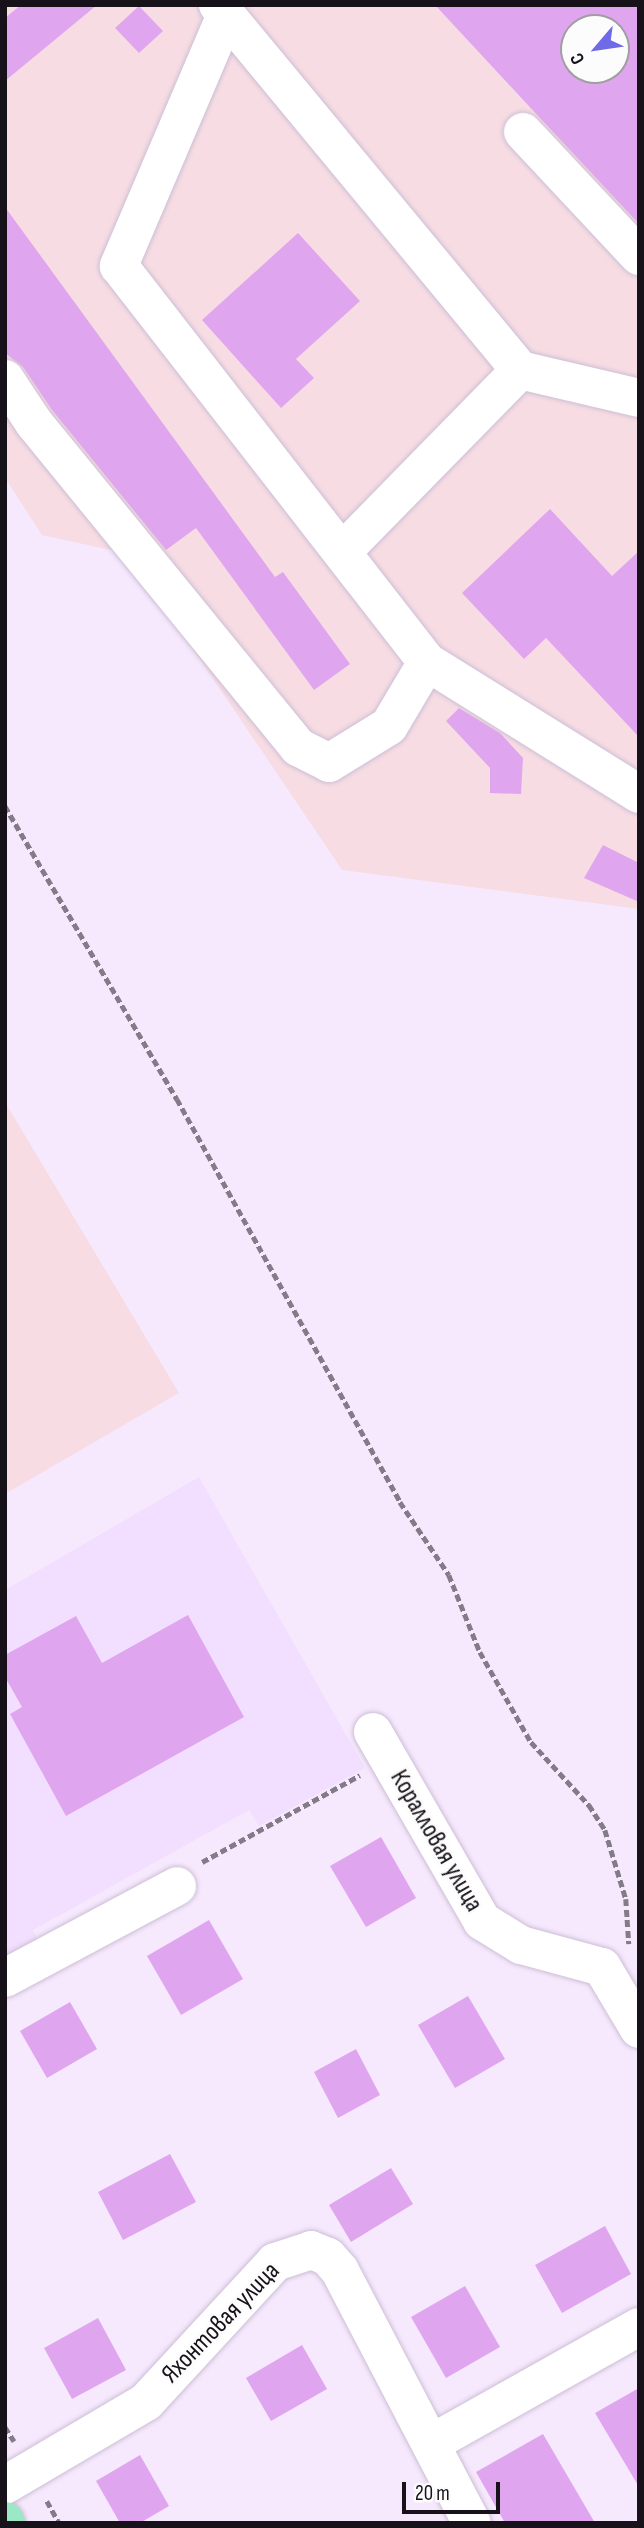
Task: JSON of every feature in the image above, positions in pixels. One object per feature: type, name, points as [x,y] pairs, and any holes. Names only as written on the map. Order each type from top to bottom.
[{"type":"street","points":[[639,398],[520,370],[221,11],[119,266],[427,662],[639,794]]},
{"type":"street","points":[[523,132],[639,256]]},
{"type":"street","points":[[343,551],[520,370]]},
{"type":"street","points":[[5,379],[34,423],[298,747],[329,763],[389,726],[427,662]]},
{"type":"street","name":"Коралловая улица","points":[[380,1746],[482,1922],[521,1945],[602,1967],[639,2029]]},
{"type":"street","points":[[5,1978],[177,1886]]},
{"type":"street","name":"Яхонтовая улица","points":[[5,2485],[146,2402],[275,2262],[311,2250],[328,2257],[340,2271],[472,2523]]},
{"type":"street","points":[[432,2443],[639,2327]]},
{"type":"path","points":[[5,806],[177,1099],[400,1502],[449,1575],[480,1652],[531,1742],[589,1805],[605,1830],[626,1899],[631,1958]]},
{"type":"path","points":[[177,1886],[200,1863],[380,1746]]},
{"type":"shaded area","points":[[5,5],[639,5],[639,909],[342,870],[129,554],[42,535],[5,478]]},
{"type":"shaded area","points":[[5,1102],[179,1393],[5,1494]]},
{"type":"shaded area","points":[[199,1477],[365,1768],[259,1826],[249,1810],[33,1930],[42,1949],[5,1969],[5,1590]]},
{"type":"building","points":[[21,5],[97,5],[5,81],[5,18]]},
{"type":"building","points":[[435,5],[639,5],[639,224]]},
{"type":"building","points":[[139,6],[163,31],[139,53],[115,28]]},
{"type":"building","points":[[5,207],[275,577],[283,572],[350,664],[314,690],[196,528],[166,550],[52,410],[23,367],[5,353]]},
{"type":"building","points":[[298,233],[360,301],[296,359],[314,378],[281,408],[202,320]]},
{"type":"building","points":[[550,509],[612,576],[639,551],[639,737],[546,638],[524,659],[462,593]]},
{"type":"building","points":[[459,708],[500,733],[523,758],[521,794],[490,793],[490,768],[446,721]]},
{"type":"building","points":[[603,845],[639,863],[639,902],[584,878]]},
{"type":"building","points":[[188,1615],[244,1717],[66,1816],[10,1714],[22,1707],[5,1677],[5,1655],[76,1616],[102,1663]]},
{"type":"building","points":[[381,1837],[416,1898],[366,1927],[330,1866]]},
{"type":"building","points":[[209,1920],[243,1979],[181,2015],[147,1956]]},
{"type":"building","points":[[468,1996],[505,2059],[455,2088],[418,2025]]},
{"type":"building","points":[[70,2002],[97,2049],[47,2078],[20,2031]]},
{"type":"building","points":[[356,2049],[380,2095],[338,2118],[314,2072]]},
{"type":"building","points":[[170,2154],[196,2202],[123,2240],[98,2192]]},
{"type":"building","points":[[391,2168],[413,2204],[351,2242],[329,2205]]},
{"type":"building","points":[[605,2226],[631,2274],[562,2313],[535,2265]]},
{"type":"building","points":[[465,2286],[500,2347],[446,2378],[411,2317]]},
{"type":"building","points":[[98,2318],[126,2370],[72,2399],[44,2348]]},
{"type":"building","points":[[302,2345],[327,2389],[271,2421],[246,2378]]},
{"type":"building","points":[[639,2388],[639,2487],[595,2413]]},
{"type":"building","points":[[543,2434],[595,2523],[505,2523],[476,2472]]},
{"type":"building","points":[[140,2455],[169,2506],[140,2523],[120,2523],[96,2481]]}]
